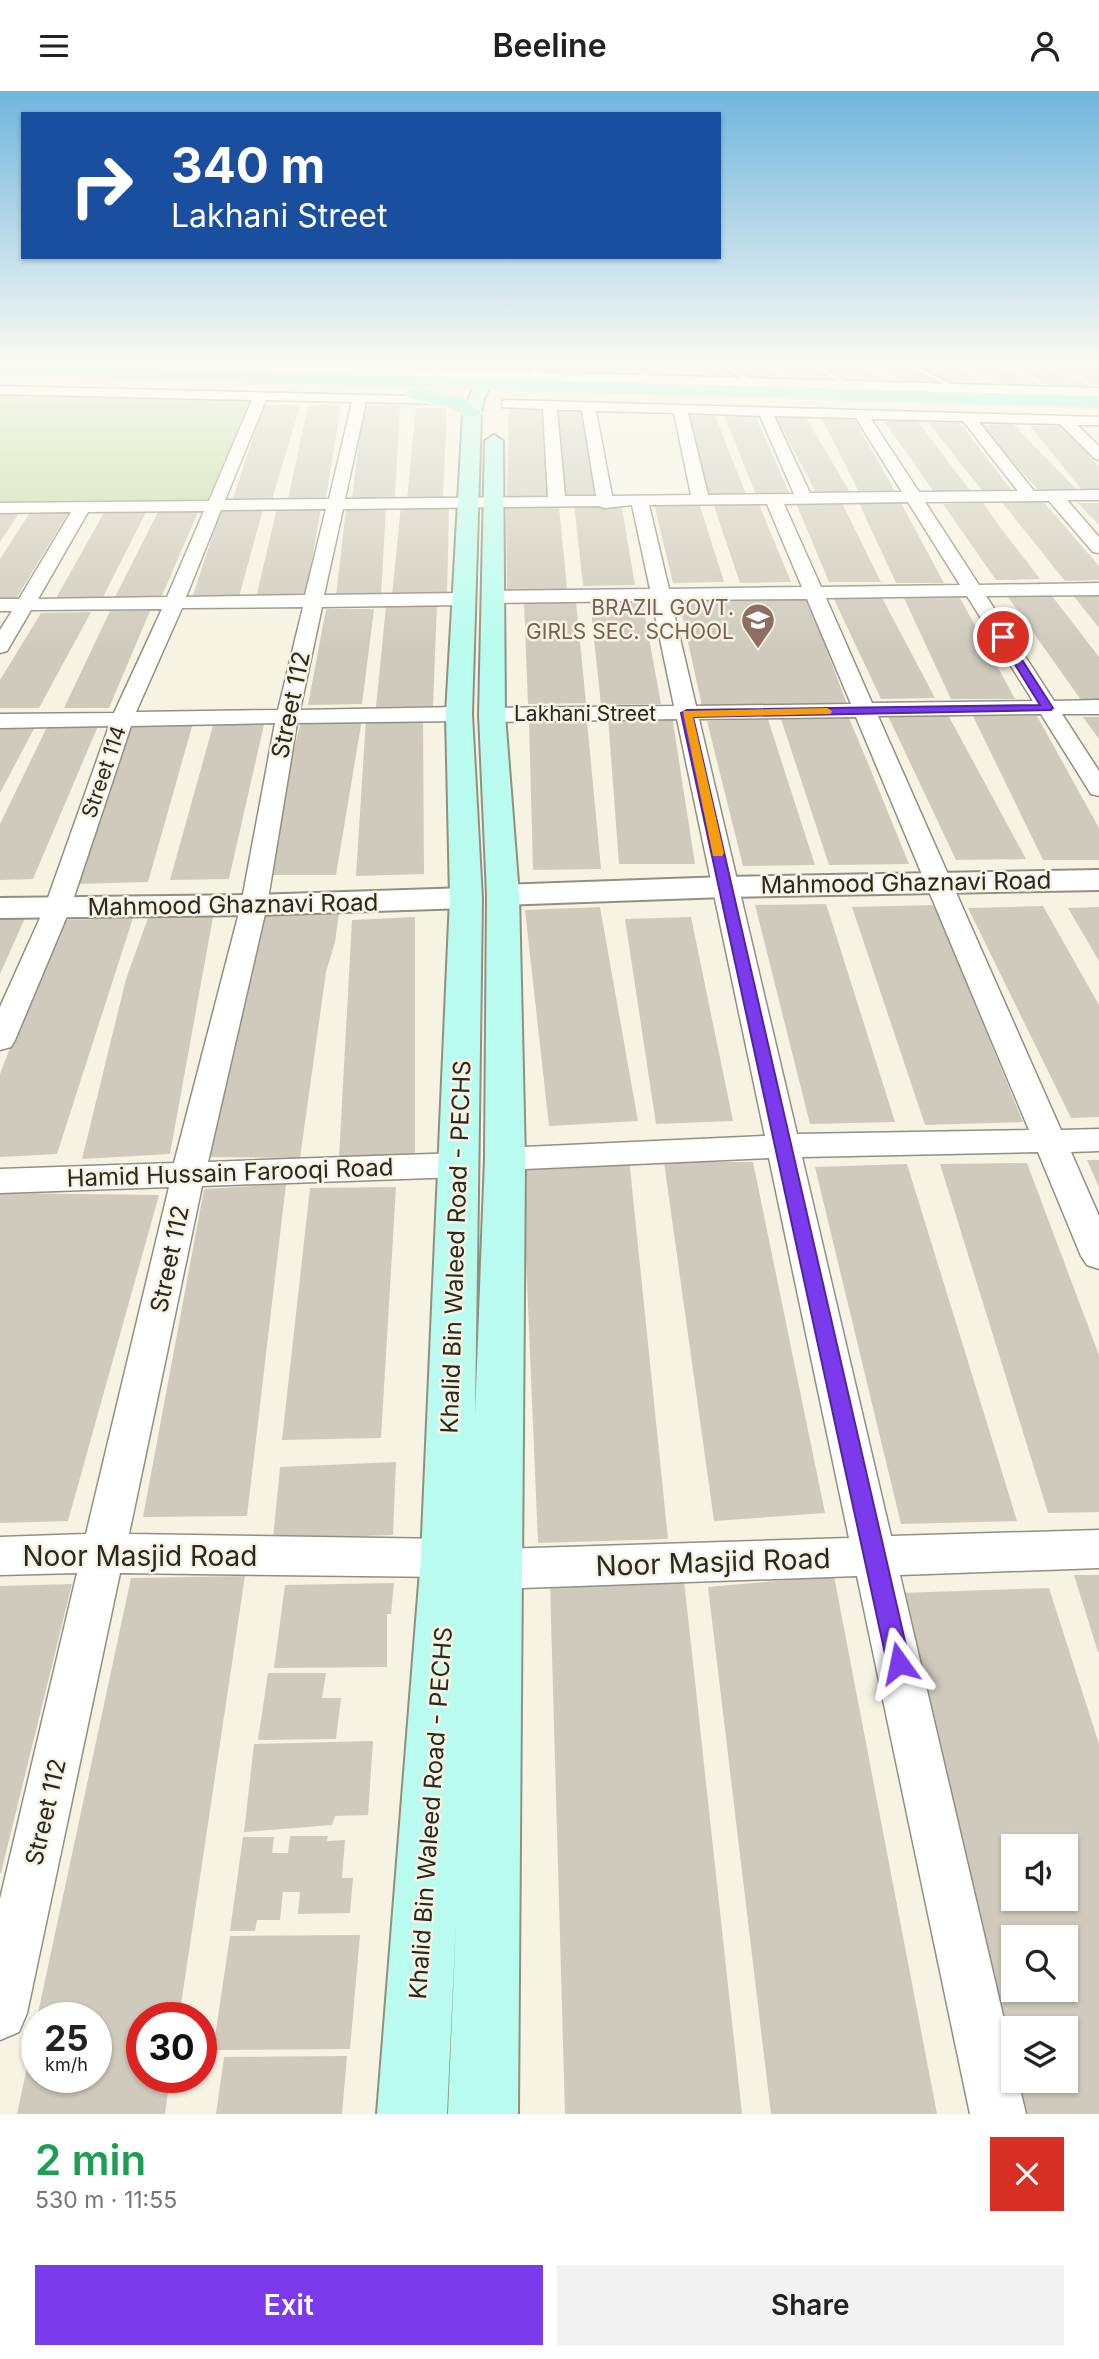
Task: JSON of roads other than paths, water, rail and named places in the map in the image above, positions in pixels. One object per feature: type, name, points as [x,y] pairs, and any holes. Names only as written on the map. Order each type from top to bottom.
[{"type":"main road","name":"Khalid Bin Waleed Road - PECHS","points":[[483,2114],[505,1160],[484,897],[475,715],[480,503],[487,458]]},
{"type":"main road","name":"Khalid Bin Waleed Road - PECHS","points":[[412,2114],[447,1558],[459,1165],[484,897]]},
{"type":"street","name":"Street 114","points":[[0,1040],[57,909],[122,719],[174,604],[234,458]]},
{"type":"street","name":"Street 112","points":[[0,2013],[188,1175],[254,905],[288,717],[343,458]]},
{"type":"street","points":[[554,458],[557,503]]},
{"type":"street","points":[[607,458],[660,593],[998,2114]]},
{"type":"street","points":[[691,458],[701,501]]},
{"type":"street","points":[[786,458],[805,500]]},
{"type":"street","points":[[889,458],[1099,789]]},
{"type":"street","points":[[1000,458],[1030,496]]},
{"type":"street","points":[[0,508],[1099,495]]},
{"type":"street","points":[[1054,496],[1099,548]]},
{"type":"street","points":[[774,500],[1099,1256]]},
{"type":"street","points":[[0,647],[82,507]]},
{"type":"street","points":[[0,605],[313,603],[660,593],[1099,589]]},
{"type":"street","name":"Lakhani Street","points":[[0,721],[1099,707]]},
{"type":"street","name":"Mahmood Ghaznavi Road","points":[[0,908],[254,905],[725,887],[1099,880]]},
{"type":"street","points":[[505,1160],[782,1146],[1099,1140]]},
{"type":"street","name":"Hamid Hussain Farooqi Road","points":[[0,1181],[459,1165]]},
{"type":"street","name":"Noor Masjid Road","points":[[496,1569],[1099,1549]]},
{"type":"street","name":"Noor Masjid Road","points":[[0,1556],[105,1553],[447,1558]]},
{"type":"place","name":"BRAZIL GOVT. GIRLS SEC. SCHOOL","points":[[758,650]]}]
